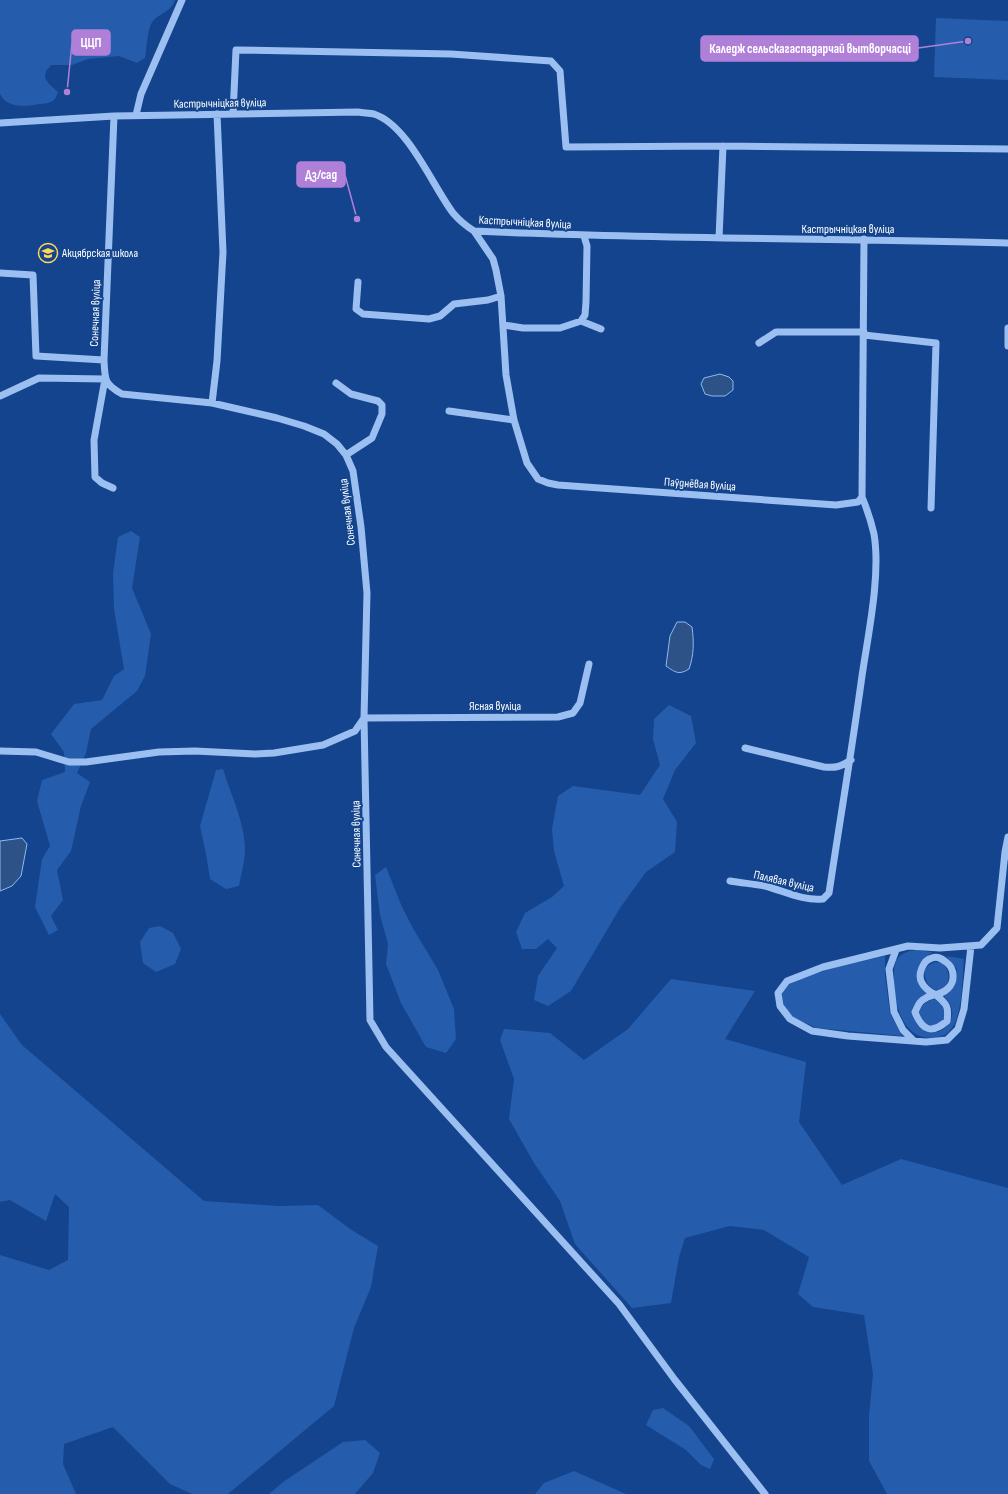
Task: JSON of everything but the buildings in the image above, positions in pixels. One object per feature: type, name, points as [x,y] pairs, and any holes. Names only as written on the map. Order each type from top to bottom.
[{"type":"street","points":[[136,115],[141,94],[182,0]]},
{"type":"street","points":[[233,114],[236,50],[451,54],[551,61],[560,71],[566,148],[723,146],[1008,149]]},
{"type":"street","name":"Кастрычніцкая вуліца","points":[[0,123],[136,115],[358,112],[374,114],[391,124],[403,136],[454,214],[474,231],[584,236],[864,239],[1008,243]]},
{"type":"street","points":[[212,403],[217,361],[223,252],[217,114]]},
{"type":"street","name":"Сонечная вуліца","points":[[114,116],[104,360],[105,379],[111,388],[122,394],[212,403],[277,418],[304,426],[324,434],[337,444],[346,455],[353,471],[361,527],[367,593],[364,718],[370,1020],[386,1047],[619,1304],[675,1380],[765,1494]]},
{"type":"street","points":[[719,238],[723,146]]},
{"type":"street","name":"Паўднёвая вуліца","points":[[474,231],[493,259],[496,270],[501,296],[504,325],[506,375],[514,420],[527,463],[538,479],[548,483],[836,505],[858,502],[862,496]]},
{"type":"street","points":[[504,325],[523,328],[560,328],[581,321],[585,315],[586,302],[587,246],[584,236]]},
{"type":"street","points":[[745,748],[824,767],[834,768],[842,766],[851,760],[873,594],[875,562],[874,535],[869,513],[862,496],[864,239]]},
{"type":"street","points":[[0,273],[33,275],[36,356],[104,360]]},
{"type":"street","points":[[358,282],[356,309],[363,314],[428,319],[440,316],[454,304],[488,300],[501,296]]},
{"type":"street","points":[[581,321],[590,326],[601,329]]},
{"type":"street","points":[[1008,328],[1008,346]]},
{"type":"street","points":[[759,343],[776,332],[864,334],[936,342],[931,508]]},
{"type":"street","points":[[0,396],[39,378],[105,379],[94,440],[95,477],[102,483],[113,488]]},
{"type":"street","points":[[336,383],[350,394],[378,401],[382,405],[382,414],[372,438],[346,455]]},
{"type":"street","points":[[449,411],[514,420]]},
{"type":"street","name":"Ясная вуліца","points":[[364,718],[558,717],[573,713],[580,703],[589,664]]},
{"type":"street","points":[[0,751],[36,752],[69,762],[86,762],[159,752],[195,751],[256,754],[274,753],[323,746],[355,731],[364,718]]},
{"type":"street","name":"Палявая вуліца","points":[[730,882],[764,886],[788,894],[816,900],[823,899],[829,893],[851,760]]},
{"type":"street","points":[[971,946],[964,1009],[958,1029],[947,1040],[926,1042],[848,1036],[812,1030],[790,1019],[780,1006],[778,992],[787,981],[823,967],[908,946],[940,948],[971,946],[981,946],[997,928],[1008,837]]},
{"type":"street","points":[[939,957],[940,948]]},
{"type":"street","points":[[896,950],[889,969],[894,1012],[903,1030],[914,1041]]},
{"type":"street","points":[[936,995],[928,990],[921,982],[920,974],[924,963],[931,958],[939,957],[947,963],[953,971],[954,981],[947,990],[936,995],[926,997],[919,1003],[915,1012],[919,1023],[928,1029],[938,1029],[947,1021],[948,1011],[944,1002],[936,995]]},
{"type":"shaded area","points":[[0,0],[175,0],[168,10],[156,18],[151,24],[148,33],[145,58],[137,63],[119,56],[88,59],[72,65],[51,65],[46,71],[45,78],[58,92],[55,99],[47,103],[23,106],[7,102],[0,94]]},
{"type":"shaded area","points":[[936,18],[1008,21],[1008,80],[934,77]]},
{"type":"shaded area","points":[[720,374],[729,377],[733,381],[733,390],[725,396],[712,396],[705,394],[701,384],[704,378]]},
{"type":"shaded area","points":[[131,531],[140,537],[132,588],[151,634],[145,676],[137,691],[91,729],[86,753],[77,773],[90,782],[81,806],[71,851],[57,870],[63,900],[51,916],[58,930],[49,935],[35,907],[42,859],[50,846],[37,801],[42,780],[65,772],[64,752],[51,734],[74,704],[102,700],[114,676],[124,669],[114,609],[113,573],[118,537]]},
{"type":"shaded area","points":[[677,622],[685,622],[692,627],[693,638],[693,654],[691,664],[689,669],[680,673],[675,672],[666,666],[670,636]]},
{"type":"shaded area","points":[[669,705],[691,716],[696,743],[675,770],[663,799],[677,822],[675,852],[646,872],[620,908],[571,991],[548,1006],[534,1000],[538,976],[557,948],[548,939],[536,949],[522,949],[516,932],[525,913],[552,897],[564,886],[554,851],[552,829],[558,796],[573,786],[640,795],[660,765],[653,739],[654,719]]},
{"type":"shaded area","points":[[223,769],[243,829],[245,850],[239,886],[226,889],[210,879],[200,826],[216,770]]},
{"type":"shaded area","points":[[22,838],[27,844],[21,876],[12,886],[0,891],[0,841]]},
{"type":"shaded area","points":[[386,867],[402,907],[438,970],[454,1009],[456,1039],[446,1053],[426,1047],[401,1003],[386,964],[388,944],[380,915],[375,875]]},
{"type":"shaded area","points":[[160,926],[173,933],[181,949],[175,964],[156,972],[143,963],[140,942],[149,928]]},
{"type":"shaded area","points":[[916,950],[932,952],[922,962],[917,972],[917,978],[922,989],[928,994],[919,999],[912,1008],[916,1023],[922,1030],[930,1033],[938,1032],[945,1028],[950,1022],[952,1015],[951,1006],[944,996],[951,990],[954,984],[957,969],[946,956],[964,959],[960,1004],[956,1021],[947,1033],[941,1036],[925,1037],[916,1034],[908,1028],[898,1009],[894,987],[895,964],[897,959],[903,954]]},
{"type":"shaded area","points":[[885,956],[885,975],[890,1013],[902,1036],[817,1028],[794,1018],[785,1009],[781,1000],[783,991],[788,985],[800,979],[829,969]]},
{"type":"shaded area","points":[[935,962],[943,963],[948,972],[946,985],[942,989],[936,990],[926,981],[924,971],[929,965]]},
{"type":"shaded area","points":[[671,979],[755,991],[725,1039],[806,1062],[799,1122],[842,1185],[901,1159],[1008,1188],[1008,1494],[887,1494],[869,1461],[869,1415],[873,1374],[864,1315],[813,1307],[798,1294],[809,1257],[764,1230],[730,1226],[685,1238],[679,1257],[671,1303],[632,1308],[575,1244],[560,1201],[534,1163],[509,1119],[514,1079],[500,1040],[504,1029],[550,1033],[584,1060],[628,1029]]},
{"type":"shaded area","points":[[935,999],[944,1009],[943,1019],[941,1023],[936,1025],[924,1023],[919,1012],[925,1003]]},
{"type":"shaded area","points":[[0,1014],[22,1045],[204,1201],[279,1206],[318,1205],[350,1229],[378,1246],[371,1287],[354,1328],[334,1406],[228,1494],[192,1494],[170,1484],[113,1427],[64,1444],[63,1464],[76,1494],[0,1494],[0,1255],[49,1270],[68,1260],[69,1207],[55,1194],[46,1221],[10,1200],[0,1202]]},
{"type":"shaded area","points":[[663,1408],[689,1426],[714,1459],[710,1469],[701,1465],[686,1450],[646,1425],[653,1410]]},
{"type":"shaded area","points":[[365,1440],[380,1453],[373,1473],[355,1494],[269,1494],[283,1482],[343,1442]]},
{"type":"shaded area","points":[[574,1471],[626,1494],[535,1494],[544,1483]]},
{"type":"place","name":"Каледж сельскагаспадарчай вытворчасці","points":[[968,41]]},
{"type":"place","name":"ЦЦП","points":[[67,92]]},
{"type":"place","name":"Дз/сад","points":[[357,219]]},
{"type":"place","name":"Акцябрская школа","points":[[48,253]]}]
